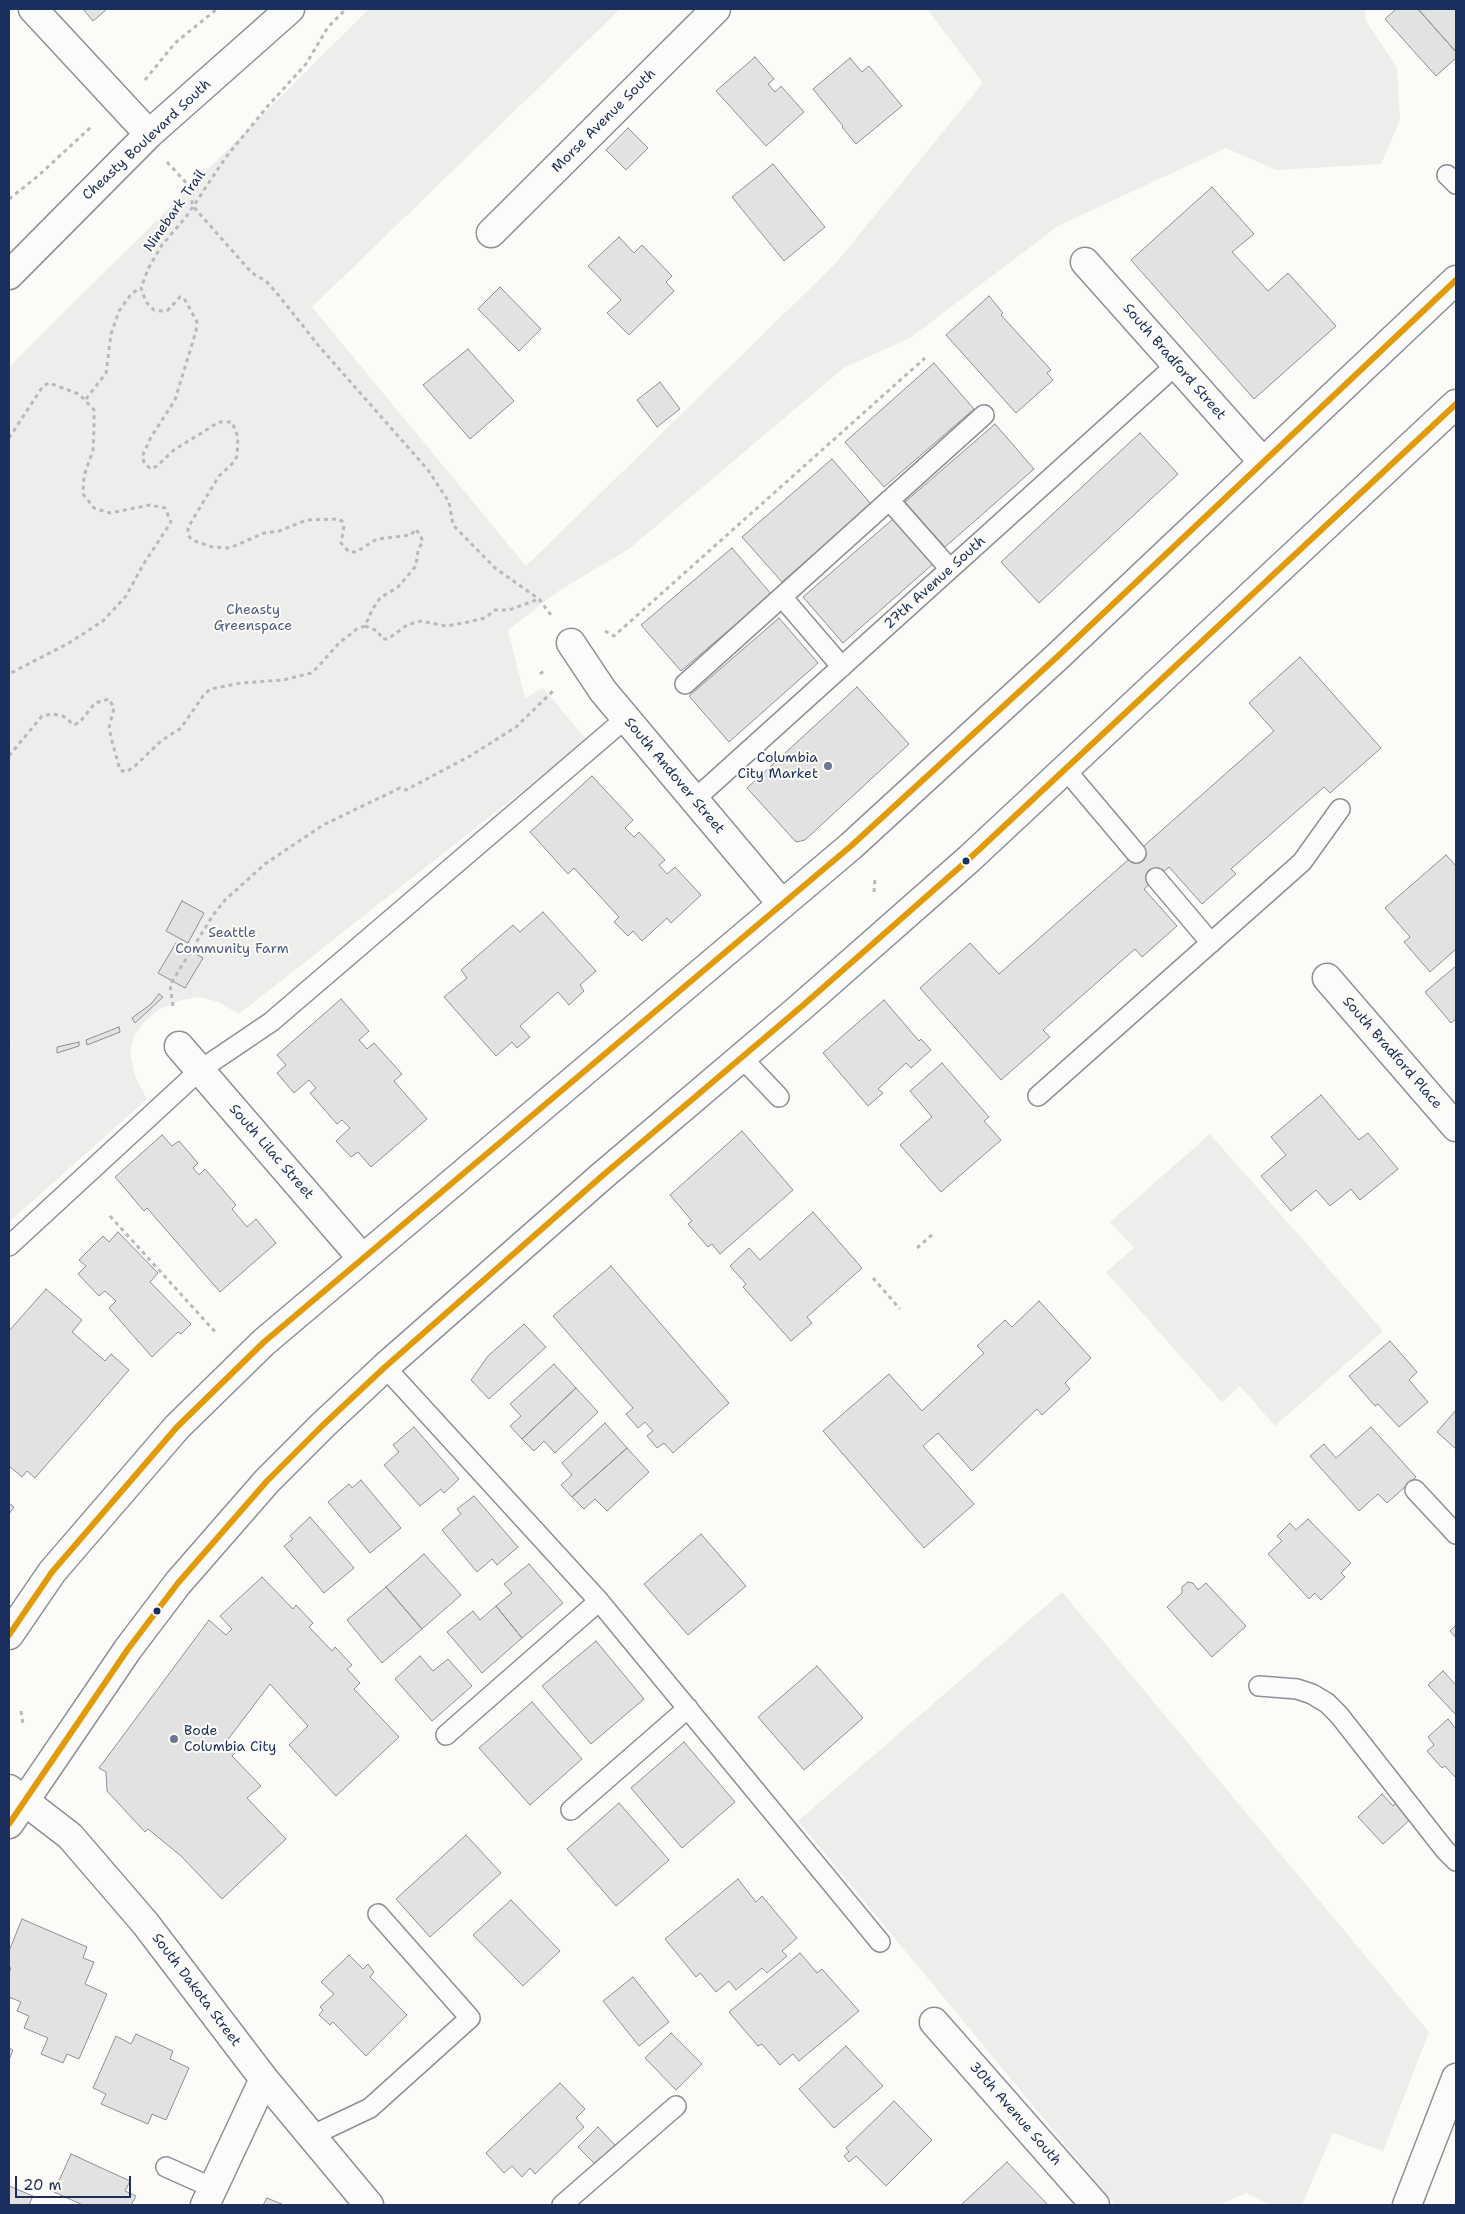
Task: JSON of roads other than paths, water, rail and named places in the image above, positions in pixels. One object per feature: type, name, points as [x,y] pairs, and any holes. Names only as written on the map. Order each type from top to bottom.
[{"type":"main road","points":[[33,9],[149,134]]},
{"type":"main road","name":"Cheasty Boulevard South","points":[[9,275],[149,134],[290,9]]},
{"type":"main road","name":"Morse Avenue South","points":[[491,233],[716,9]]},
{"type":"main road","name":"South Bradford Street","points":[[1086,262],[1263,462]]},
{"type":"main road","points":[[9,1635],[52,1572],[177,1428],[264,1342],[851,846],[1050,663],[1456,280]]},
{"type":"main road","points":[[9,1824],[16,1794],[220,1532],[267,1481],[385,1367],[899,922],[1066,770],[1456,404]]},
{"type":"main road","name":"South Andover Street","points":[[571,644],[602,691],[782,904]]},
{"type":"main road","name":"South Bradford Place","points":[[1327,978],[1456,1127]]},
{"type":"main road","name":"South Lilac Street","points":[[179,1046],[362,1258]]},
{"type":"main road","name":"South Dakota Street","points":[[16,1794],[70,1836],[139,1916],[264,2079],[369,2205]]},
{"type":"main road","name":"30th Avenue South","points":[[934,2022],[1095,2205]]},
{"type":"main road","points":[[1407,2205],[1456,2078]]},
{"type":"main road","points":[[209,2196],[264,2079]]},
{"type":"lane","name":"27th Avenue South","points":[[694,800],[1176,365]]},
{"type":"lane","points":[[685,684],[984,416]]},
{"type":"lane","points":[[889,500],[950,569]]},
{"type":"lane","points":[[782,597],[842,667]]},
{"type":"lane","points":[[9,1246],[200,1070],[271,1022],[626,718]]},
{"type":"lane","points":[[1066,770],[1136,853]]},
{"type":"lane","points":[[1038,1096],[1302,862],[1340,809]]},
{"type":"lane","points":[[1156,878],[1211,943]]},
{"type":"lane","points":[[741,1057],[779,1097]]},
{"type":"lane","points":[[385,1367],[599,1601],[880,1942]]},
{"type":"lane","points":[[1414,1490],[1456,1534]]},
{"type":"lane","points":[[446,1735],[599,1601]]},
{"type":"lane","points":[[1259,1686],[1297,1689],[1312,1694],[1327,1704],[1339,1715],[1445,1850],[1456,1861]]},
{"type":"lane","points":[[571,1810],[688,1708]]},
{"type":"lane","points":[[311,2136],[370,2108],[470,2018],[378,1914]]},
{"type":"lane","points":[[562,2205],[676,2106]]},
{"type":"lane","points":[[166,2168],[209,2196]]},
{"type":"place","name":"Columbia City Market","points":[[828,766]]},
{"type":"place","name":"Bode Columbia City","points":[[174,1739]]},
{"type":"park label","name":"Cheasty Greenspace","points":[[253,618]]},
{"type":"park label","name":"Seattle Community Farm","points":[[232,942]]}]
